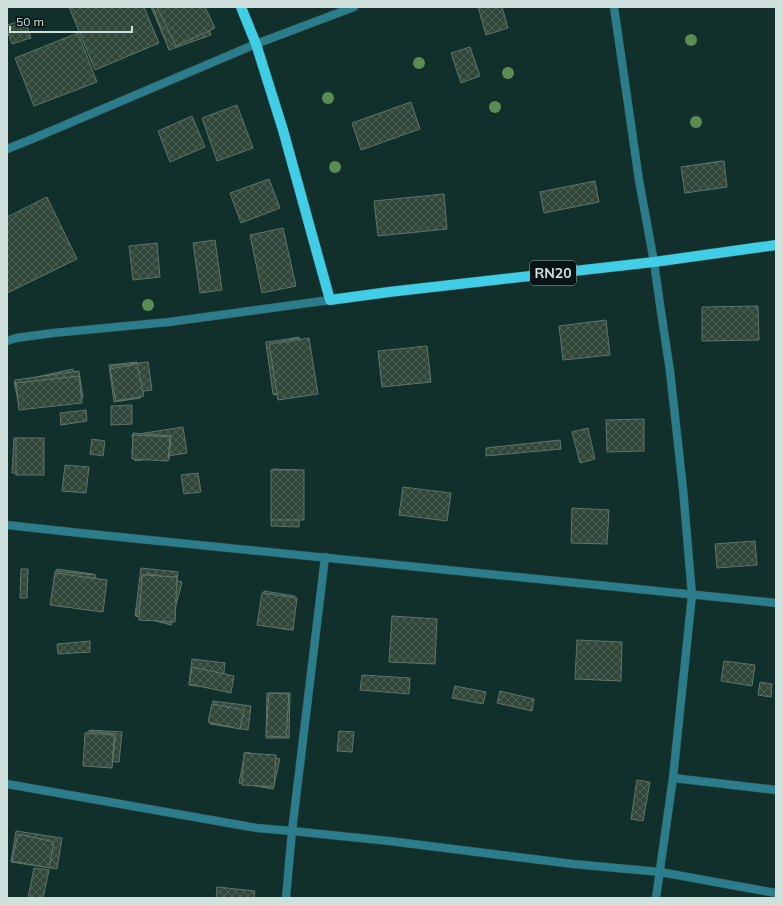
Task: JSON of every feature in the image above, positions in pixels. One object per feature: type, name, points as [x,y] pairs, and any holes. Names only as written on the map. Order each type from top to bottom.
[{"type":"main road","points":[[240,7],[256,44],[283,130],[330,300]]},
{"type":"main road","name":"RN20","points":[[330,300],[654,262],[776,245]]},
{"type":"street","points":[[7,149],[256,44],[354,7]]},
{"type":"street","points":[[614,7],[639,180],[654,262],[670,371],[683,489],[692,595],[674,778],[656,898]]},
{"type":"street","points":[[7,341],[16,338],[53,333],[169,322],[330,300]]},
{"type":"street","points":[[7,525],[776,603]]},
{"type":"street","points":[[286,898],[292,831],[325,557]]},
{"type":"street","points":[[674,778],[776,790]]},
{"type":"street","points":[[7,784],[257,828],[389,841],[573,864],[660,872],[776,893]]},
{"type":"building","points":[[69,7],[144,7],[159,43],[95,70]]},
{"type":"building","points":[[151,7],[198,7],[209,32],[169,49]]},
{"type":"building","points":[[153,7],[201,7],[211,35],[169,50]]},
{"type":"building","points":[[157,7],[205,7],[215,28],[176,46]]},
{"type":"building","points":[[478,7],[502,7],[508,28],[486,35]]},
{"type":"building","points":[[25,20],[31,38],[12,44],[7,30],[7,25]]},
{"type":"building","points":[[78,33],[97,82],[34,106],[15,58]]},
{"type":"building","points":[[470,47],[480,76],[461,83],[451,53]]},
{"type":"building","points":[[411,102],[420,129],[361,150],[352,123]]},
{"type":"building","points":[[237,105],[253,148],[217,161],[202,118]]},
{"type":"building","points":[[192,116],[205,147],[170,162],[158,131]]},
{"type":"building","points":[[722,161],[726,185],[687,192],[683,167]]},
{"type":"building","points":[[724,161],[727,187],[685,193],[681,167]]},
{"type":"building","points":[[269,179],[280,208],[241,223],[230,193]]},
{"type":"building","points":[[595,181],[599,202],[544,213],[540,192]]},
{"type":"building","points":[[444,194],[447,229],[378,236],[374,201]]},
{"type":"building","points":[[47,197],[77,259],[7,293],[7,217]]},
{"type":"building","points":[[283,228],[296,286],[262,293],[250,235]]},
{"type":"building","points":[[215,240],[222,290],[200,293],[193,243]]},
{"type":"building","points":[[157,243],[160,277],[133,280],[129,246]]},
{"type":"building","points":[[758,306],[759,340],[702,341],[702,307]]},
{"type":"building","points":[[606,320],[610,355],[563,360],[559,326]]},
{"type":"building","points":[[299,337],[307,390],[274,395],[266,343]]},
{"type":"building","points":[[298,338],[304,390],[273,394],[266,342]]},
{"type":"building","points":[[309,338],[318,394],[278,400],[269,344]]},
{"type":"building","points":[[427,346],[431,382],[382,387],[378,351]]},
{"type":"building","points":[[137,362],[141,398],[114,402],[109,365]]},
{"type":"building","points":[[148,362],[152,390],[115,395],[111,366]]},
{"type":"building","points":[[137,364],[144,396],[116,401],[110,369]]},
{"type":"building","points":[[73,369],[79,396],[20,409],[14,382]]},
{"type":"building","points":[[79,371],[83,398],[19,407],[15,380]]},
{"type":"building","points":[[79,376],[82,403],[19,410],[16,383]]},
{"type":"building","points":[[132,405],[132,424],[111,425],[111,406]]},
{"type":"building","points":[[86,410],[87,421],[61,425],[60,413]]},
{"type":"building","points":[[644,419],[644,451],[607,452],[606,420]]},
{"type":"building","points":[[183,427],[187,453],[135,461],[132,435]]},
{"type":"building","points":[[588,428],[595,459],[580,463],[572,432]]},
{"type":"building","points":[[133,433],[171,436],[169,460],[132,458]]},
{"type":"building","points":[[133,435],[170,437],[168,461],[132,459]]},
{"type":"building","points":[[14,438],[42,439],[40,474],[12,473]]},
{"type":"building","points":[[16,438],[44,438],[44,475],[16,475]]},
{"type":"building","points":[[92,439],[105,441],[103,456],[90,454]]},
{"type":"building","points":[[560,440],[561,449],[486,456],[486,448]]},
{"type":"building","points":[[65,465],[89,467],[86,493],[62,491]]},
{"type":"building","points":[[273,469],[301,470],[299,527],[271,526]]},
{"type":"building","points":[[271,470],[304,470],[304,520],[271,520]]},
{"type":"building","points":[[198,473],[201,492],[184,494],[181,475]]},
{"type":"building","points":[[403,487],[451,493],[447,521],[399,515]]},
{"type":"building","points":[[572,508],[609,510],[607,544],[571,543]]},
{"type":"building","points":[[755,541],[757,565],[717,568],[715,544]]},
{"type":"building","points":[[141,568],[178,572],[173,620],[135,616]]},
{"type":"building","points":[[21,569],[28,569],[27,598],[20,598]]},
{"type":"building","points":[[57,569],[93,574],[88,605],[52,599]]},
{"type":"building","points":[[55,571],[96,575],[92,605],[52,601]]},
{"type":"building","points":[[55,573],[107,580],[103,612],[50,605]]},
{"type":"building","points":[[147,573],[182,582],[171,625],[136,616]]},
{"type":"building","points":[[142,575],[177,577],[175,622],[139,620]]},
{"type":"building","points":[[264,591],[295,596],[289,630],[258,624]]},
{"type":"building","points":[[262,593],[297,598],[293,630],[257,625]]},
{"type":"building","points":[[392,616],[437,619],[435,664],[389,662]]},
{"type":"building","points":[[577,640],[622,642],[621,681],[575,679]]},
{"type":"building","points":[[90,641],[90,652],[58,654],[57,644]]},
{"type":"building","points":[[192,659],[225,663],[222,689],[189,685]]},
{"type":"building","points":[[724,661],[755,665],[752,686],[721,681]]},
{"type":"building","points":[[192,667],[234,676],[231,693],[189,684]]},
{"type":"building","points":[[362,675],[410,678],[409,694],[360,690]]},
{"type":"building","points":[[760,682],[772,684],[771,697],[758,695]]},
{"type":"building","points":[[455,686],[486,692],[483,704],[452,698]]},
{"type":"building","points":[[500,691],[534,699],[532,711],[497,703]]},
{"type":"building","points":[[267,693],[290,693],[289,738],[266,738]]},
{"type":"building","points":[[269,693],[289,694],[286,737],[266,736]]},
{"type":"building","points":[[213,701],[251,706],[248,730],[210,724]]},
{"type":"building","points":[[212,704],[244,710],[240,729],[208,722]]},
{"type":"building","points":[[90,730],[122,732],[119,762],[87,760]]},
{"type":"building","points":[[88,731],[116,734],[112,767],[84,764]]},
{"type":"building","points":[[339,731],[354,732],[352,752],[337,751]]},
{"type":"building","points":[[85,733],[114,735],[112,768],[83,766]]},
{"type":"building","points":[[245,752],[280,759],[273,789],[239,783]]},
{"type":"building","points":[[244,753],[276,755],[274,787],[242,785]]},
{"type":"building","points":[[637,780],[650,782],[643,821],[631,819]]},
{"type":"building","points":[[16,831],[62,838],[57,869],[11,862]]},
{"type":"building","points":[[18,834],[54,842],[49,868],[12,861]]},
{"type":"building","points":[[34,868],[49,870],[43,898],[28,898]]},
{"type":"building","points":[[217,887],[255,891],[254,898],[216,898]]}]
